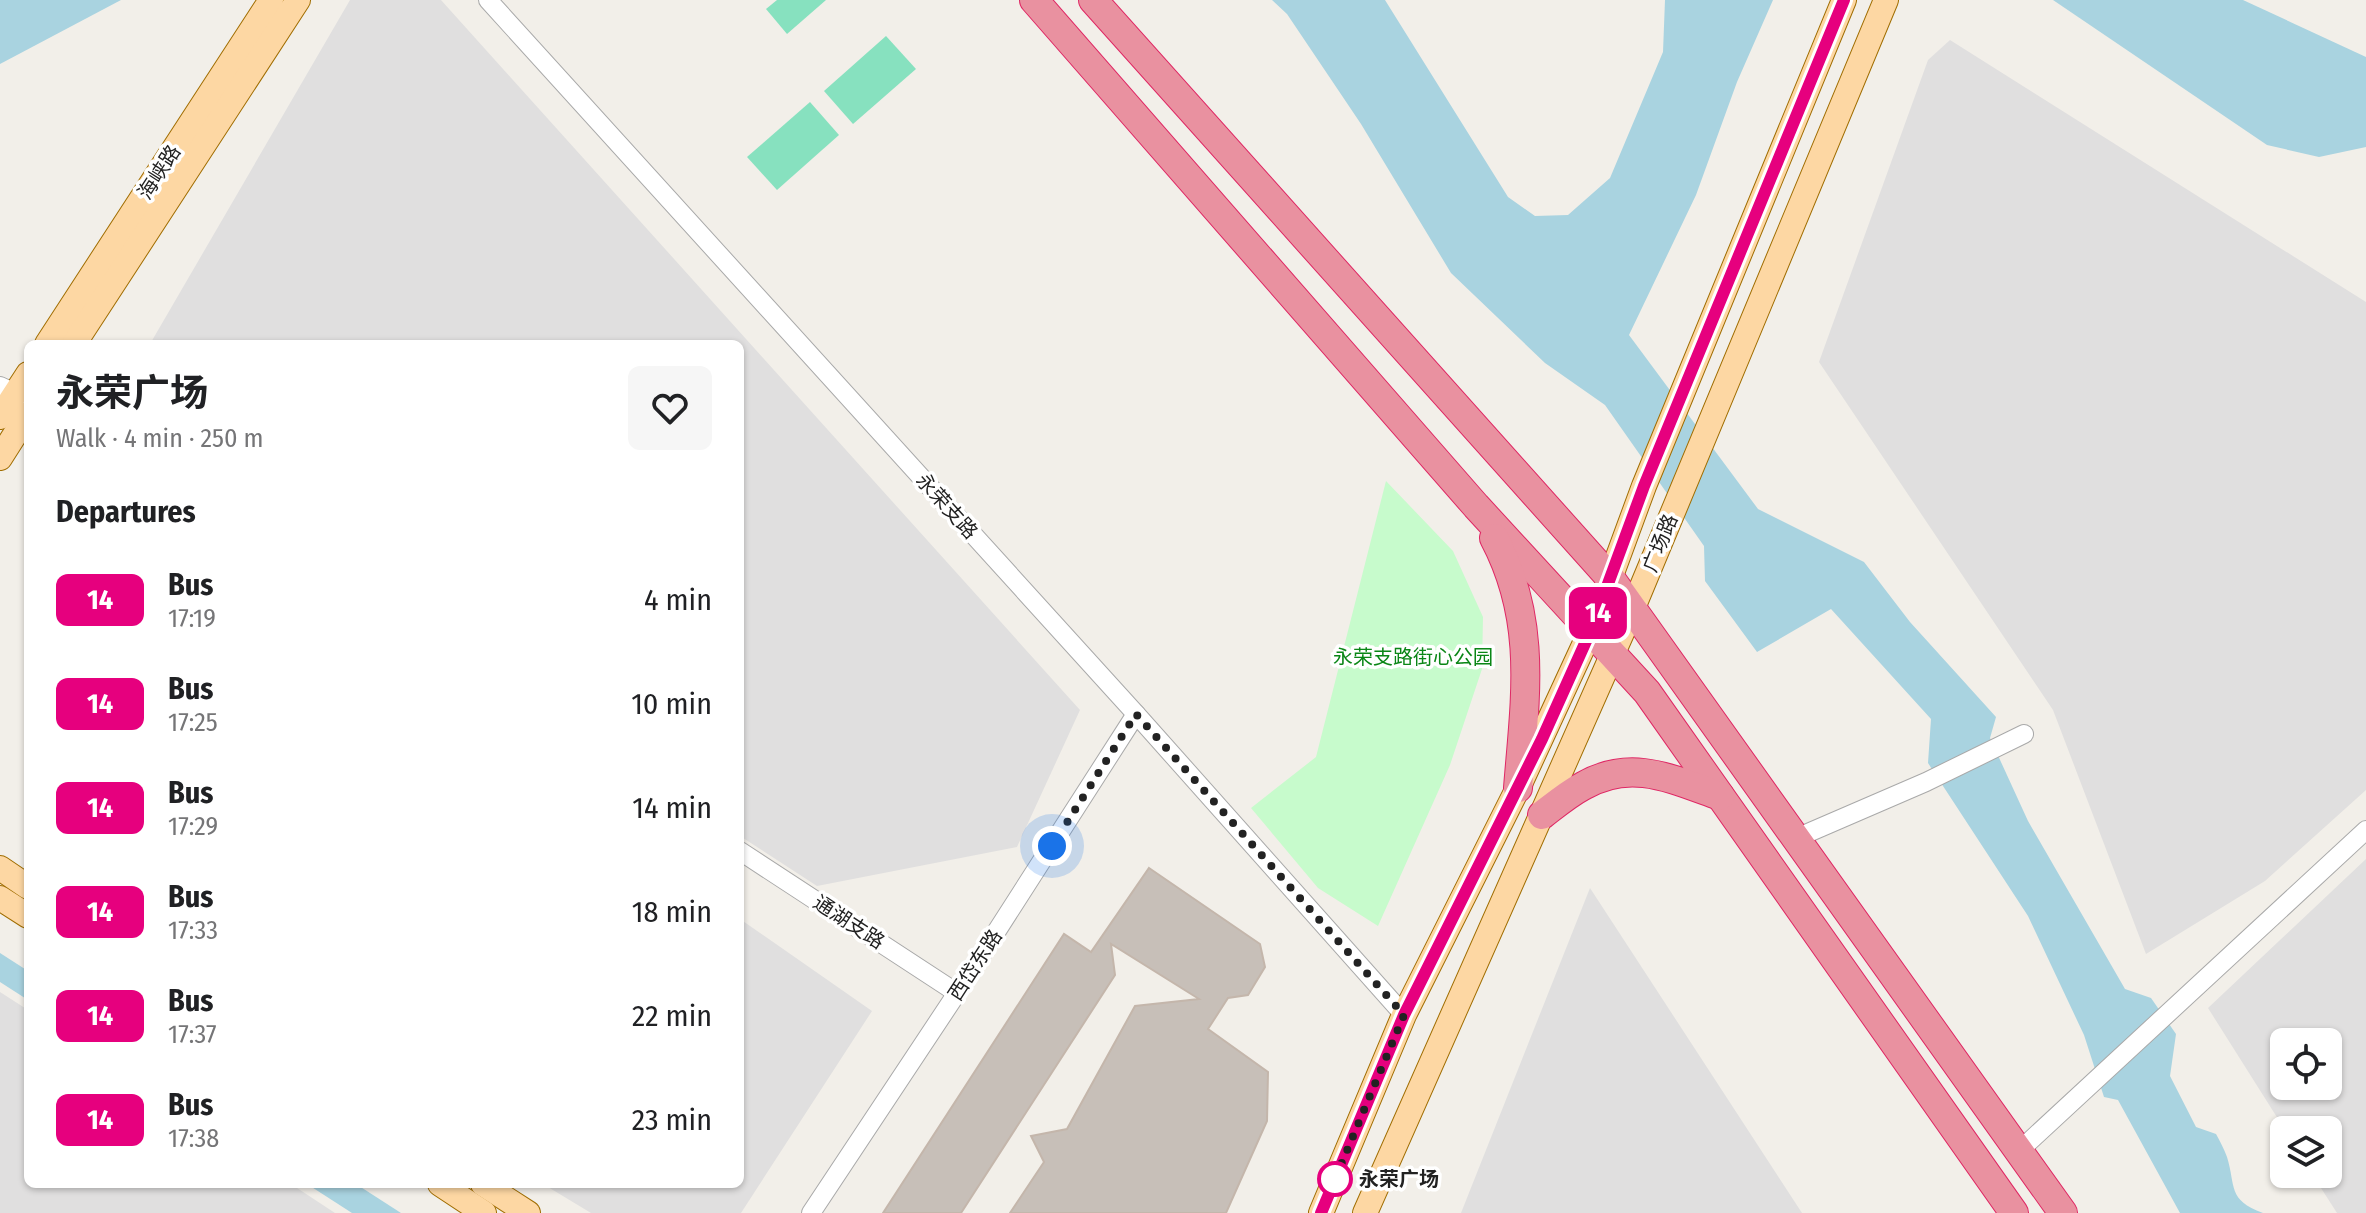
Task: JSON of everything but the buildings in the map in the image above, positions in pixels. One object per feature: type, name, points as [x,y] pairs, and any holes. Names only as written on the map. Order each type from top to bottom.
[{"type":"highway","points":[[1034,0],[1476,506],[1647,692],[2014,1213]]},
{"type":"highway","points":[[1093,0],[1611,579],[2063,1213]]},
{"type":"highway","points":[[1476,506],[1508,565],[1521,607],[1525,644],[1518,788]]},
{"type":"highway","points":[[1542,815],[1583,785],[1613,773],[1644,771],[1720,796]]},
{"type":"main road","name":"海峡路","points":[[50,340],[271,0]]},
{"type":"main road","name":"海峡路","points":[[77,340],[298,0]]},
{"type":"main road","name":"广场路","points":[[1321,1213],[1404,1015],[1518,788],[1591,630],[1644,486],[1844,0]]},
{"type":"main road","name":"广场路","points":[[1365,1213],[1613,655],[1886,0]]},
{"type":"main road","points":[[0,417],[18,388]]},
{"type":"main road","points":[[0,458],[24,420]]},
{"type":"main road","points":[[0,868],[24,884]]},
{"type":"main road","points":[[0,898],[24,913]]},
{"type":"main road","points":[[446,1188],[484,1213]]},
{"type":"main road","points":[[489,1188],[528,1213]]},
{"type":"street","name":"永荣支路","points":[[488,0],[1136,714],[1404,1015]]},
{"type":"street","name":"西岱东路","points":[[811,1213],[1136,714]]},
{"type":"street","points":[[1794,839],[1926,782],[2024,734]]},
{"type":"street","points":[[2019,1151],[2366,830]]},
{"type":"street","name":"通湖支路","points":[[744,854],[957,993]]},
{"type":"shaded area","points":[[350,0],[441,0],[1080,710],[1017,847],[817,886],[744,839],[744,340],[152,340]]},
{"type":"shaded area","points":[[1950,40],[2366,302],[2366,790],[2265,881],[2146,954],[2053,710],[1819,362],[1928,60]]},
{"type":"shaded area","points":[[2366,859],[2366,1213],[2337,1213],[2321,1188],[2342,1188],[2342,1116],[2276,1116],[2208,1008]]},
{"type":"shaded area","points":[[1590,888],[1802,1213],[1461,1213]]},
{"type":"shaded area","points":[[744,922],[872,1011],[741,1213],[591,1213],[550,1188],[744,1188]]},
{"type":"shaded area","points":[[0,992],[24,1007],[24,1188],[297,1188],[335,1213],[0,1213]]},
{"type":"green space","points":[[777,0],[826,0],[787,34],[766,9]]},
{"type":"green space","points":[[886,36],[916,69],[853,124],[824,91]]},
{"type":"green space","points":[[810,102],[839,135],[777,190],[747,157]]},
{"type":"green space","name":"永荣支路街心公园","points":[[1386,481],[1453,551],[1483,617],[1482,669],[1450,765],[1378,926],[1318,888],[1251,808],[1316,757]]},
{"type":"water","points":[[0,0],[121,0],[0,64]]},
{"type":"water","points":[[1272,0],[1385,0],[1508,197],[1535,216],[1568,215],[1610,178],[1663,52],[1665,0],[1773,0],[1737,82],[1696,195],[1629,335],[1758,509],[1864,562],[1910,622],[1996,717],[1990,738],[2028,821],[2125,989],[2151,998],[2176,1034],[2170,1076],[2196,1127],[2216,1134],[2227,1157],[2238,1197],[2263,1213],[2180,1213],[2118,1100],[2104,1097],[2084,1035],[2028,916],[1928,763],[1931,719],[1831,609],[1757,652],[1705,581],[1704,546],[1605,405],[1545,363],[1451,273],[1361,124],[1287,14]]},
{"type":"water","points":[[2053,0],[2243,0],[2366,57],[2366,147],[2319,157],[2267,145]]},
{"type":"water","points":[[0,953],[24,968],[24,997],[0,982]]},
{"type":"water","points":[[313,1188],[362,1188],[401,1213],[352,1213]]},
{"type":"bus line","name":"14","points":[[1321,1213],[1404,1015],[1542,739],[1591,630],[1644,486],[1844,0]]},
{"type":"place","name":"永荣广场","points":[[1335,1179]]},
{"type":"route","points":[[1052,846],[1136,714],[1404,1015],[1335,1179]]}]
